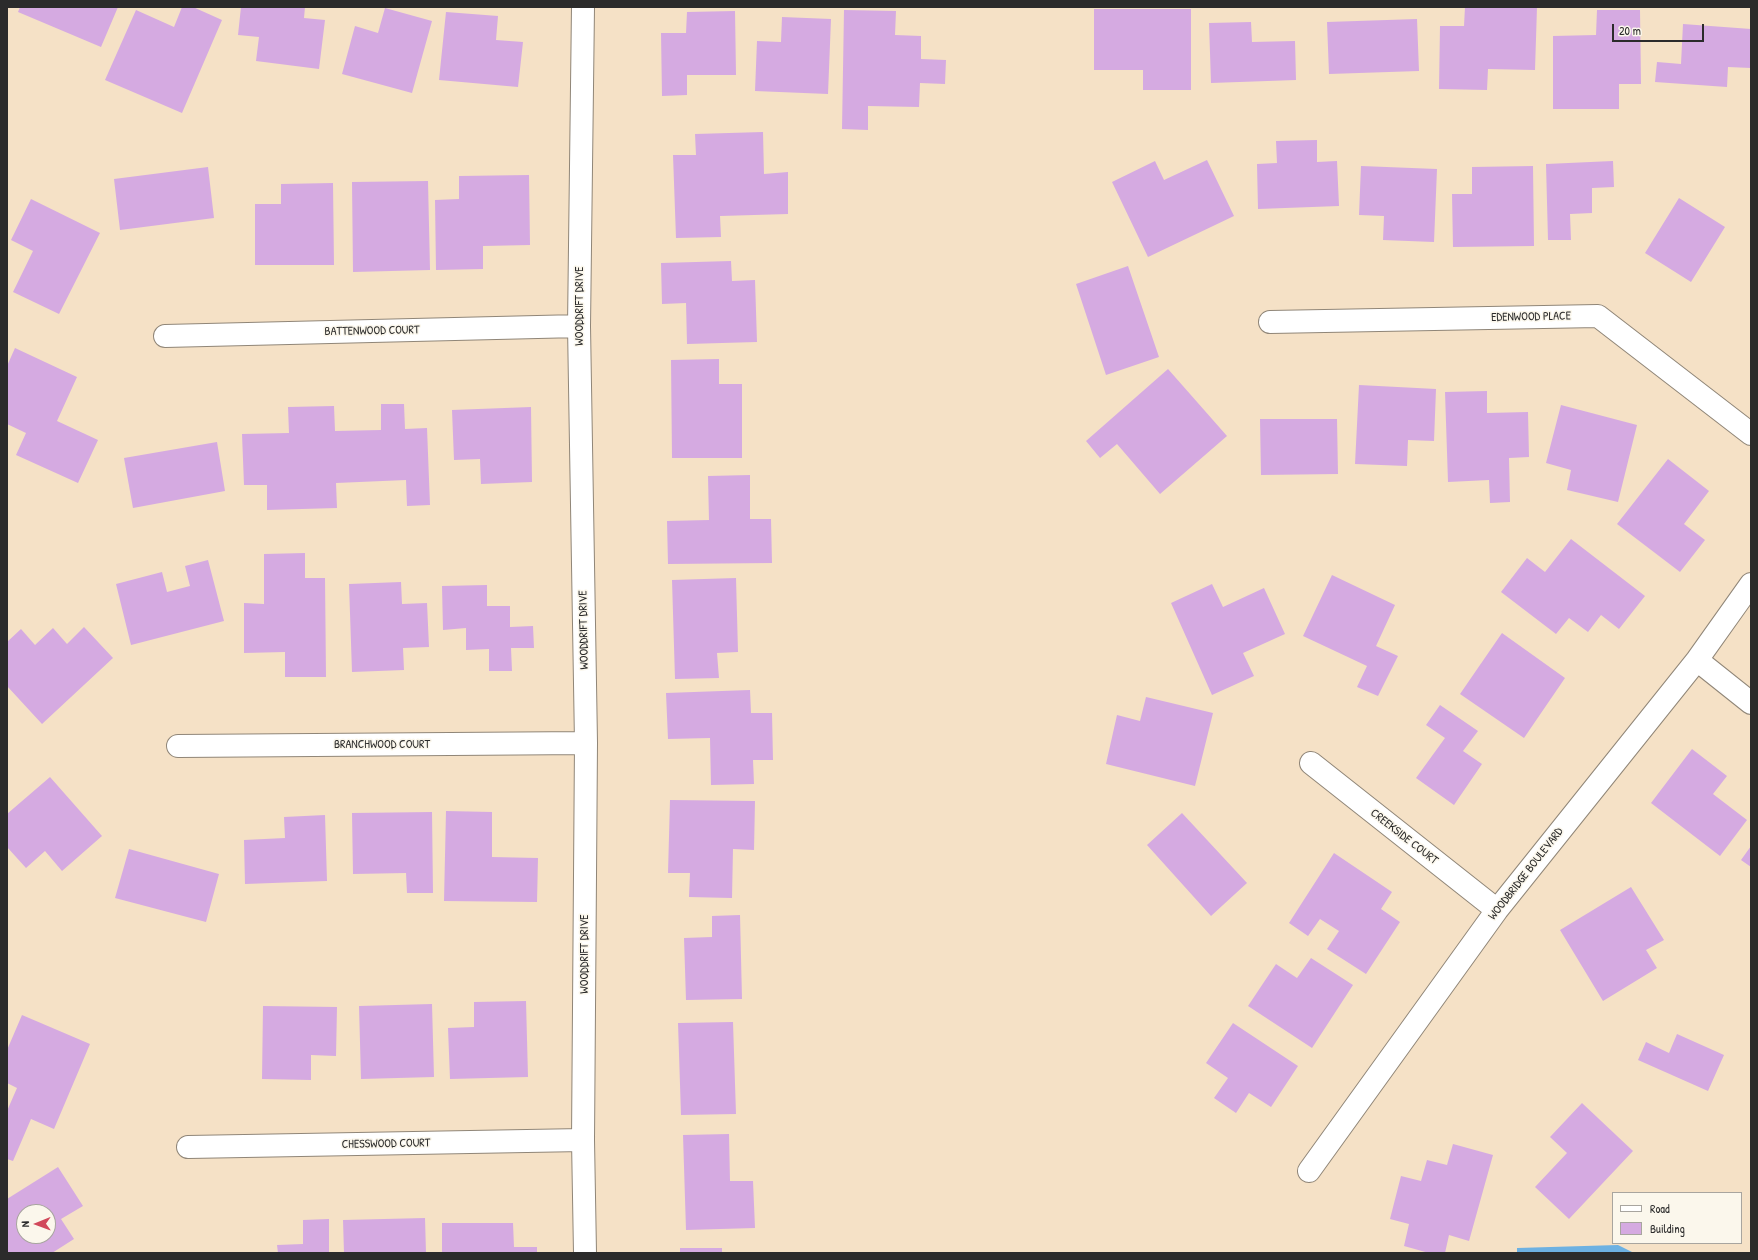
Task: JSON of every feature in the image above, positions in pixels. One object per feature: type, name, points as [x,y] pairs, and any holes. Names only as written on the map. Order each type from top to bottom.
[{"type":"street","name":"WOODDRIFT DRIVE","points":[[584,7],[579,326],[586,743],[583,1140],[585,1253]]},
{"type":"street","name":"EDENWOOD PLACE","points":[[1270,322],[1598,316],[1751,434]]},
{"type":"street","name":"BATTENWOOD COURT","points":[[165,336],[579,326]]},
{"type":"street","name":"WOODBRIDGE BOULEVARD","points":[[1309,1171],[1497,910],[1696,660],[1751,584]]},
{"type":"street","points":[[1696,660],[1751,703]]},
{"type":"street","name":"BRANCHWOOD COURT","points":[[178,746],[586,743]]},
{"type":"street","name":"CREEKSIDE COURT","points":[[1311,763],[1497,910]]},
{"type":"street","name":"CHESSWOOD COURT","points":[[188,1147],[583,1140]]},
{"type":"water","points":[[1618,1245],[1634,1253],[1517,1253],[1517,1248]]},
{"type":"building","points":[[20,7],[118,7],[101,47],[18,12]]},
{"type":"building","points":[[182,7],[193,7],[222,20],[182,113],[105,80],[136,10],[174,27]]},
{"type":"building","points":[[241,7],[305,7],[304,18],[325,20],[319,69],[256,61],[259,37],[238,35]]},
{"type":"building","points":[[1465,7],[1537,7],[1535,70],[1488,69],[1487,90],[1439,89],[1440,26],[1464,26]]},
{"type":"building","points":[[385,8],[432,21],[412,93],[342,74],[355,26],[378,33]]},
{"type":"building","points":[[1094,9],[1191,9],[1191,90],[1143,90],[1143,70],[1094,70]]},
{"type":"building","points":[[844,10],[896,11],[895,35],[921,36],[921,59],[946,60],[945,84],[920,83],[919,107],[868,106],[868,130],[842,129]]},
{"type":"building","points":[[1597,10],[1640,10],[1641,84],[1619,84],[1619,109],[1553,109],[1553,36],[1596,35]]},
{"type":"building","points":[[735,11],[736,75],[687,75],[687,95],[662,96],[661,33],[686,33],[687,12]]},
{"type":"building","points":[[446,12],[498,16],[496,40],[523,42],[518,87],[439,80]]},
{"type":"building","points":[[782,17],[831,19],[828,94],[755,91],[757,41],[781,42]]},
{"type":"building","points":[[1417,19],[1419,71],[1329,74],[1327,22]]},
{"type":"building","points":[[1251,22],[1252,42],[1295,41],[1296,80],[1211,83],[1209,23]]},
{"type":"building","points":[[1683,24],[1751,29],[1751,68],[1728,67],[1727,87],[1655,82],[1657,62],[1681,64]]},
{"type":"building","points":[[763,132],[764,174],[788,172],[788,214],[720,216],[721,237],[676,238],[673,155],[696,155],[695,134]]},
{"type":"building","points":[[1317,140],[1317,162],[1337,161],[1339,206],[1258,209],[1257,164],[1277,163],[1276,141]]},
{"type":"building","points":[[1207,160],[1234,216],[1148,257],[1112,182],[1155,161],[1164,180]]},
{"type":"building","points":[[1613,161],[1614,187],[1592,188],[1592,213],[1570,214],[1571,240],[1548,240],[1546,164]]},
{"type":"building","points":[[1361,166],[1437,169],[1434,242],[1383,240],[1384,216],[1359,215]]},
{"type":"building","points":[[1533,166],[1534,246],[1453,247],[1452,194],[1472,194],[1472,167]]},
{"type":"building","points":[[208,167],[214,218],[120,230],[114,179]]},
{"type":"building","points":[[529,175],[530,245],[483,246],[483,269],[436,270],[435,200],[459,199],[459,176]]},
{"type":"building","points":[[428,181],[430,270],[353,272],[352,182]]},
{"type":"building","points":[[333,183],[334,265],[255,265],[255,204],[281,204],[281,184]]},
{"type":"building","points":[[1679,198],[1725,227],[1691,282],[1645,253]]},
{"type":"building","points":[[31,199],[100,233],[59,314],[13,292],[33,251],[11,240]]},
{"type":"building","points":[[731,261],[732,281],[755,280],[757,342],[687,344],[686,303],[662,304],[661,263]]},
{"type":"building","points":[[1128,266],[1159,357],[1106,375],[1076,284]]},
{"type":"building","points":[[15,348],[77,377],[57,421],[98,440],[78,483],[16,455],[26,433],[7,424],[7,366]]},
{"type":"building","points":[[719,359],[719,384],[742,384],[742,458],[672,458],[671,360]]},
{"type":"building","points":[[1168,369],[1227,436],[1160,494],[1117,444],[1100,458],[1086,441]]},
{"type":"building","points":[[1359,385],[1436,389],[1434,441],[1408,440],[1407,466],[1355,464]]},
{"type":"building","points":[[1487,391],[1487,413],[1528,412],[1529,457],[1509,458],[1510,502],[1490,503],[1489,480],[1448,482],[1445,392]]},
{"type":"building","points":[[381,404],[404,404],[405,429],[427,428],[430,505],[407,506],[406,480],[336,483],[337,508],[267,510],[267,485],[244,485],[242,434],[289,433],[288,407],[334,406],[335,431],[381,430]]},
{"type":"building","points":[[1561,405],[1637,425],[1618,502],[1567,490],[1571,470],[1546,463]]},
{"type":"building","points":[[531,407],[532,482],[481,484],[480,459],[454,460],[452,410]]},
{"type":"building","points":[[1260,419],[1337,419],[1338,474],[1261,475]]},
{"type":"building","points":[[217,442],[225,491],[133,508],[124,458]]},
{"type":"building","points":[[1668,459],[1709,491],[1684,524],[1705,540],[1680,572],[1617,524]]},
{"type":"building","points":[[750,475],[750,519],[771,519],[772,563],[668,564],[667,521],[709,520],[708,476]]},
{"type":"building","points":[[1571,539],[1645,596],[1619,629],[1601,615],[1588,632],[1569,618],[1556,634],[1501,592],[1527,558],[1545,572]]},
{"type":"building","points":[[305,553],[305,578],[325,578],[326,677],[285,677],[285,652],[244,653],[244,603],[264,604],[264,554]]},
{"type":"building","points":[[208,560],[224,621],[131,645],[116,584],[162,572],[167,592],[190,586],[185,566]]},
{"type":"building","points":[[1332,575],[1395,605],[1376,646],[1398,656],[1378,696],[1357,687],[1367,666],[1303,636]]},
{"type":"building","points":[[736,578],[738,652],[717,653],[719,678],[675,679],[672,580]]},
{"type":"building","points":[[401,582],[402,604],[427,603],[429,647],[403,648],[404,670],[352,672],[349,584]]},
{"type":"building","points":[[1212,584],[1223,607],[1264,588],[1285,634],[1243,653],[1254,676],[1212,695],[1171,603]]},
{"type":"building","points":[[487,585],[487,606],[510,606],[510,627],[533,626],[534,648],[511,648],[512,671],[489,671],[489,649],[466,650],[466,628],[443,630],[442,586]]},
{"type":"building","points":[[84,627],[113,658],[42,724],[7,686],[7,642],[21,629],[35,645],[53,628],[67,644]]},
{"type":"building","points":[[1502,633],[1565,678],[1524,738],[1460,694]]},
{"type":"building","points":[[750,690],[751,713],[772,713],[773,760],[753,760],[754,784],[711,785],[710,738],[668,739],[666,693]]},
{"type":"building","points":[[1146,697],[1213,713],[1195,786],[1106,764],[1117,715],[1140,721]]},
{"type":"building","points":[[1440,705],[1478,731],[1463,751],[1482,764],[1454,805],[1416,778],[1445,738],[1426,725]]},
{"type":"building","points":[[1692,749],[1727,776],[1713,794],[1747,820],[1720,856],[1651,803]]},
{"type":"building","points":[[50,777],[102,836],[62,871],[45,851],[26,868],[7,847],[7,814]]},
{"type":"building","points":[[670,800],[755,801],[754,850],[733,849],[732,898],[689,897],[690,873],[668,873]]},
{"type":"building","points":[[446,811],[492,812],[492,857],[538,858],[537,902],[444,901]]},
{"type":"building","points":[[432,812],[433,893],[407,893],[406,873],[353,874],[352,813]]},
{"type":"building","points":[[1182,813],[1247,883],[1211,916],[1147,845]]},
{"type":"building","points":[[325,815],[327,881],[245,884],[244,840],[285,838],[284,817]]},
{"type":"building","points":[[1751,846],[1751,867],[1741,860]]},
{"type":"building","points":[[129,849],[219,874],[206,922],[115,898]]},
{"type":"building","points":[[1334,853],[1392,892],[1381,909],[1400,922],[1366,974],[1327,949],[1339,931],[1320,919],[1308,936],[1289,923]]},
{"type":"building","points":[[1631,887],[1664,940],[1646,950],[1657,968],[1603,1001],[1560,930]]},
{"type":"building","points":[[740,915],[742,999],[686,1000],[684,938],[712,937],[712,916]]},
{"type":"building","points":[[1311,958],[1353,985],[1312,1048],[1248,1006],[1276,964],[1297,978]]},
{"type":"building","points":[[526,1001],[528,1077],[450,1079],[448,1028],[474,1027],[474,1002]]},
{"type":"building","points":[[432,1004],[434,1077],[361,1079],[359,1006]]},
{"type":"building","points":[[263,1006],[337,1007],[336,1056],[311,1055],[311,1080],[262,1079]]},
{"type":"building","points":[[22,1015],[90,1044],[54,1129],[31,1119],[13,1161],[7,1159],[7,1111],[17,1088],[7,1083],[7,1050]]},
{"type":"building","points":[[733,1022],[736,1114],[681,1115],[678,1023]]},
{"type":"building","points":[[1233,1023],[1298,1066],[1271,1107],[1249,1093],[1236,1113],[1214,1098],[1228,1078],[1206,1063]]},
{"type":"building","points":[[1677,1034],[1724,1055],[1708,1091],[1638,1060],[1646,1042],[1669,1053]]},
{"type":"building","points":[[1582,1103],[1633,1151],[1569,1219],[1535,1187],[1567,1153],[1550,1137]]},
{"type":"building","points":[[729,1134],[730,1181],[753,1181],[755,1228],[686,1230],[683,1135]]},
{"type":"building","points":[[1453,1144],[1493,1155],[1469,1241],[1449,1235],[1445,1253],[1429,1253],[1404,1246],[1409,1224],[1390,1219],[1401,1176],[1421,1181],[1427,1160],[1447,1165]]},
{"type":"building","points":[[58,1167],[83,1206],[61,1219],[74,1239],[52,1253],[7,1253],[7,1199]]},
{"type":"building","points":[[425,1218],[426,1253],[344,1253],[343,1220]]},
{"type":"building","points":[[329,1219],[329,1253],[278,1253],[277,1245],[303,1244],[303,1220]]},
{"type":"building","points":[[442,1223],[513,1223],[514,1247],[537,1247],[537,1253],[442,1253]]},
{"type":"building","points":[[680,1248],[722,1248],[722,1253],[680,1253]]}]
